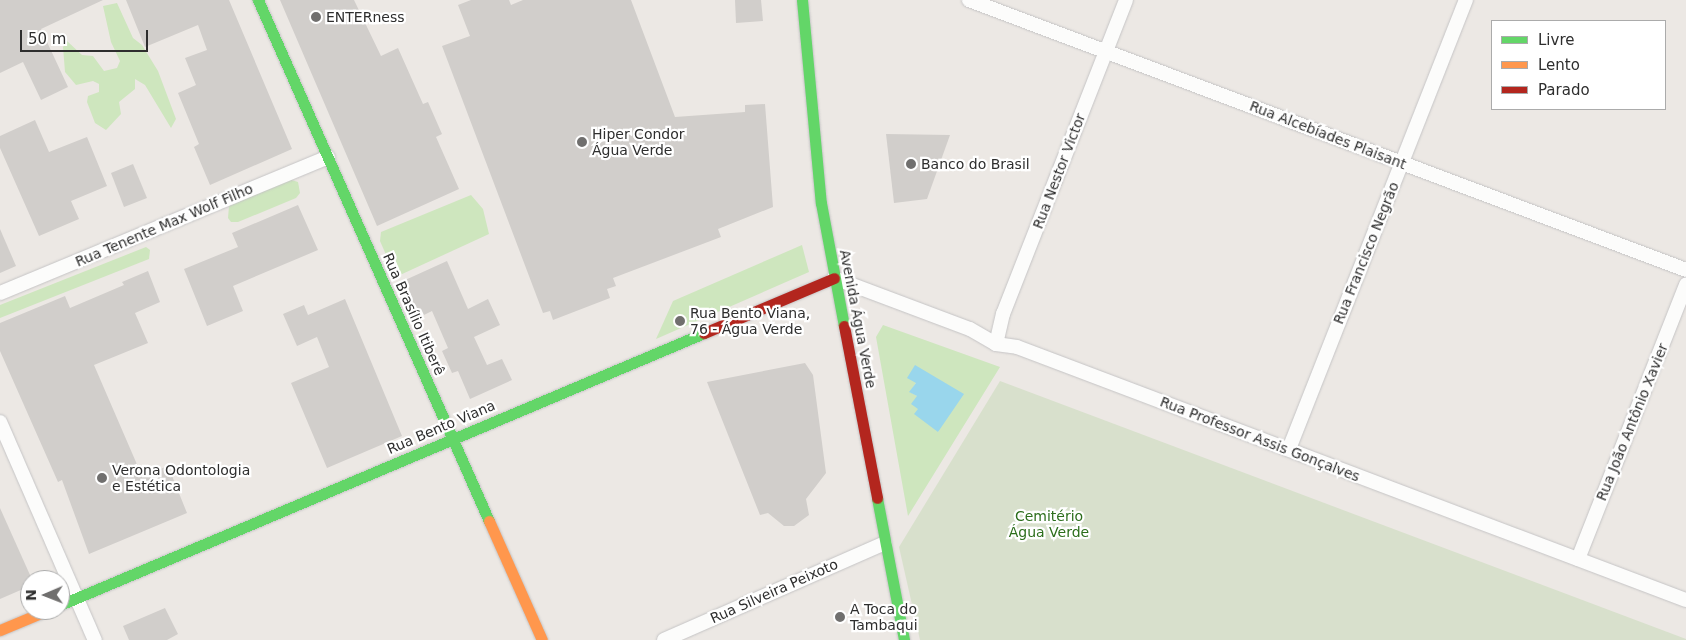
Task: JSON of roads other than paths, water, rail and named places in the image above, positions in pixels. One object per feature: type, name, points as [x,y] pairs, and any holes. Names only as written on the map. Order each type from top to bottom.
[{"type":"main road","name":"Rua Brasílio Itiberê","points":[[258,0],[542,640]]},
{"type":"main road","name":"Avenida Água Verde","points":[[802,0],[814,146],[834,278],[904,640]]},
{"type":"main road","name":"Rua Bento Viana","points":[[70,601],[834,278]]},
{"type":"main road","points":[[0,630],[24,620]]},
{"type":"street","name":"Rua Alcebíades Plaisant","points":[[969,0],[1686,270]]},
{"type":"street","name":"Rua Nestor Victor","points":[[996,344],[1003,314],[1126,0]]},
{"type":"street","name":"Rua Francisco Negrão","points":[[1289,450],[1466,0]]},
{"type":"street","name":"Rua Tenente Max Wolf Filho","points":[[0,294],[328,157]]},
{"type":"street","name":"Rua Professor Assis Gonçalves","points":[[834,278],[970,329],[996,344],[1018,347],[1686,600]]},
{"type":"street","name":"Rua João Antônio Xavier","points":[[1578,559],[1686,285]]},
{"type":"street","points":[[0,422],[96,640]]},
{"type":"street","name":"Rua Silveira Peixoto","points":[[664,640],[885,543]]},
{"type":"water","points":[[915,365],[964,394],[938,432],[914,414],[918,409],[911,404],[917,396],[909,392],[916,383],[907,378]]},
{"type":"place","name":"ENTERness","points":[[316,17]]},
{"type":"place","name":"Hiper Condor Água Verde","points":[[582,142]]},
{"type":"place","name":"Banco do Brasil","points":[[911,164]]},
{"type":"place","name":"Rua Bento Viana, 76 - Água Verde","points":[[680,321]]},
{"type":"place","name":"Verona Odontologia e Estética","points":[[102,478]]},
{"type":"place","name":"A Toca do Tambaqui","points":[[840,617]]},
{"type":"park label","name":"Cemitério Água Verde","points":[[1049,524]]}]
